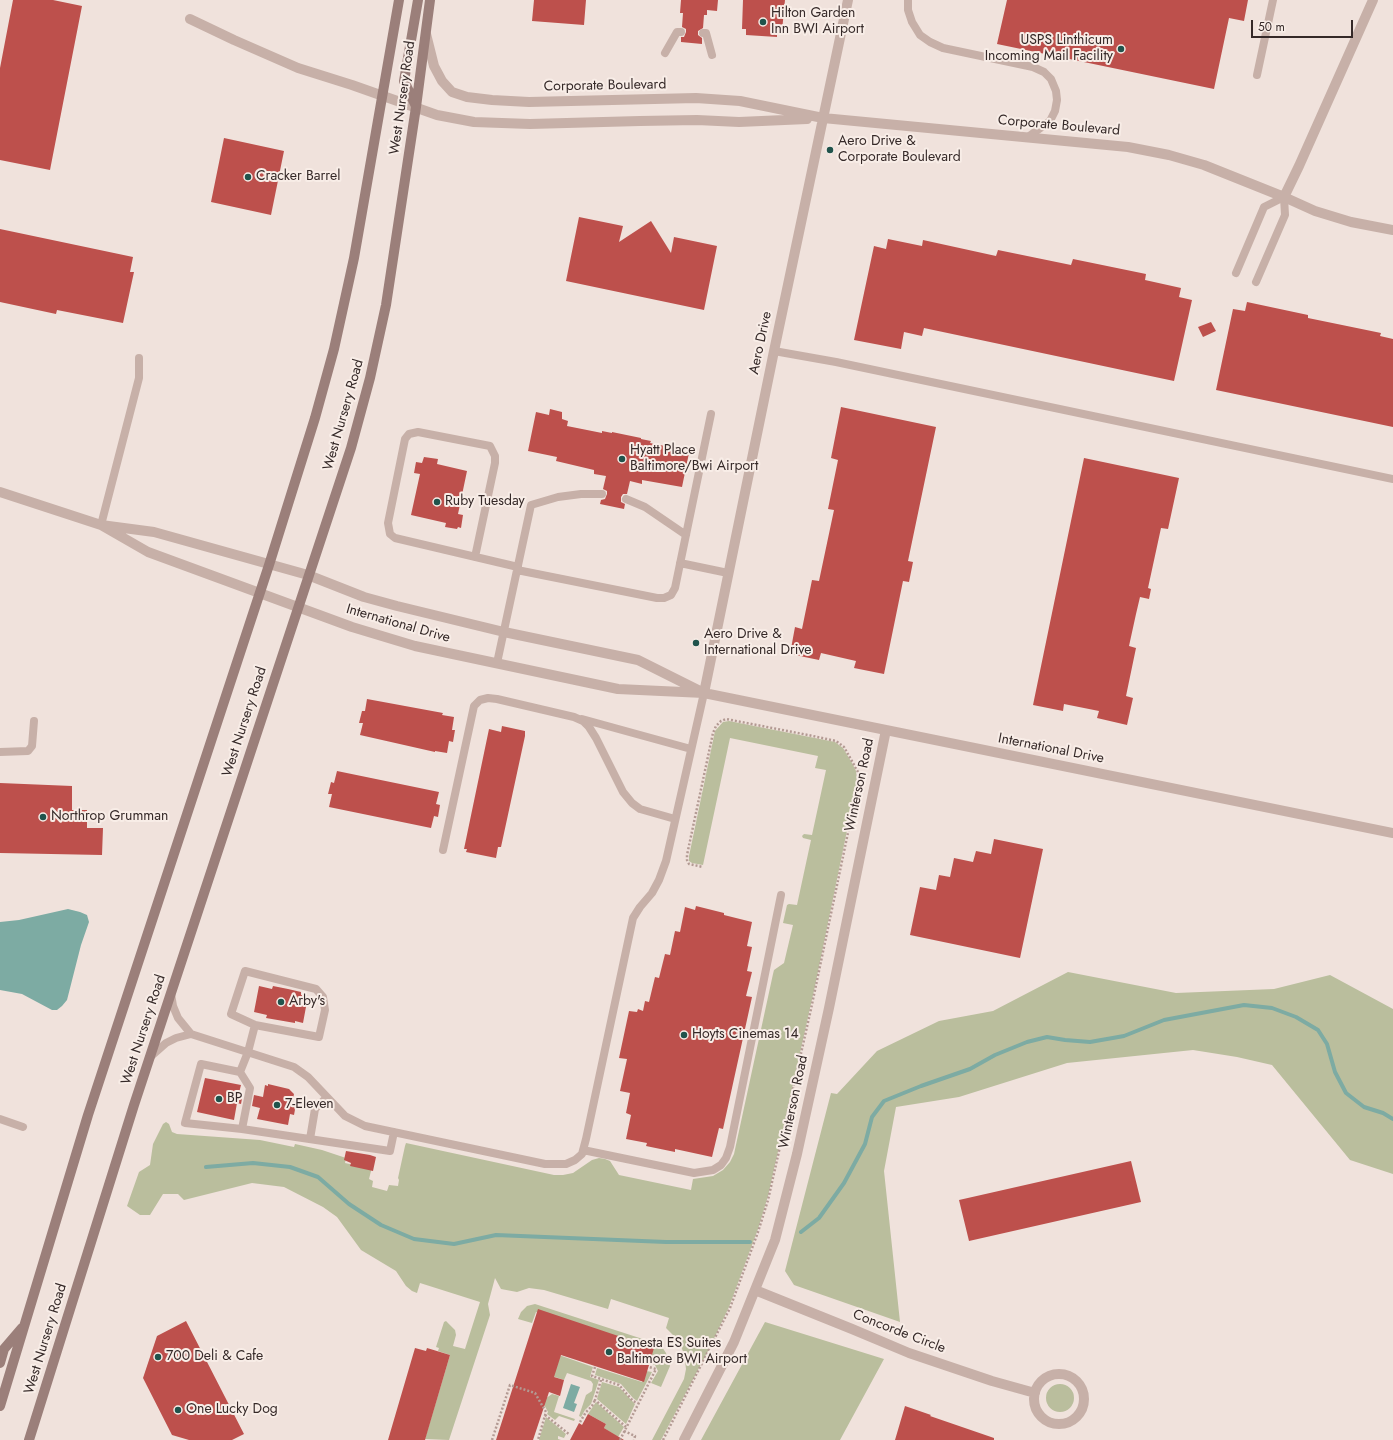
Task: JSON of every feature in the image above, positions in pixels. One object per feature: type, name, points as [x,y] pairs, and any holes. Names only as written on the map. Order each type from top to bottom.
[{"type":"main road","name":"West Nursery Road","points":[[0,1406],[88,1114],[269,565],[315,418],[334,349],[354,258],[400,0]]},
{"type":"main road","points":[[416,107],[404,81],[418,0]]},
{"type":"main road","name":"West Nursery Road","points":[[29,1440],[149,1058],[350,448],[370,378],[386,304],[416,107],[430,0]]},
{"type":"main road","points":[[0,1363],[4,1349],[25,1325]]},
{"type":"street","name":"Aero Drive","points":[[704,693],[848,0]]},
{"type":"street","points":[[1284,197],[1373,0]]},
{"type":"street","name":"Corporate Boulevard","points":[[190,19],[298,68],[382,95],[437,115],[474,122],[530,124],[640,120],[739,122],[823,118]]},
{"type":"street","name":"Corporate Boulevard","points":[[426,34],[434,66],[442,81],[452,92],[467,97],[529,102],[696,98],[740,101],[823,118],[1128,147],[1169,155],[1204,165],[1315,211],[1351,222],[1393,230]]},
{"type":"street","name":"International Drive","points":[[0,492],[101,525],[154,532],[308,575],[364,597],[397,606],[504,632],[638,660],[704,693]]},
{"type":"street","name":"International Drive","points":[[101,525],[148,552],[352,627],[416,646],[618,689],[704,693],[1393,834]]},
{"type":"street","name":"Winterson Road","points":[[684,1440],[734,1342],[775,1240],[795,1161],[827,1016],[886,730]]},
{"type":"street","name":"Concorde Circle","points":[[755,1290],[908,1353],[992,1381],[1035,1393]]},
{"type":"street","points":[[1062,1374],[1073,1378],[1081,1386],[1085,1397],[1085,1403],[1080,1414],[1072,1422],[1060,1425],[1054,1424],[1044,1420],[1036,1410],[1034,1399],[1035,1393],[1040,1382],[1050,1376],[1062,1374]]},
{"type":"lane","points":[[908,0],[908,10],[912,22],[920,34],[930,42],[943,48],[1033,67],[1044,72],[1051,79],[1056,91],[1057,100],[1055,111],[1050,121],[1028,137]]},
{"type":"lane","points":[[1257,76],[1273,0]]},
{"type":"lane","points":[[665,53],[677,32],[682,32]]},
{"type":"lane","points":[[703,33],[706,33],[712,56]]},
{"type":"lane","points":[[1236,273],[1264,207],[1284,197],[1285,215],[1256,282]]},
{"type":"lane","points":[[774,351],[836,362],[1393,479]]},
{"type":"lane","points":[[101,525],[139,378],[139,358]]},
{"type":"lane","points":[[475,557],[495,463],[495,456],[490,446],[418,432],[409,434],[405,438],[388,523],[390,534],[395,538],[518,568],[657,598],[664,598],[671,594],[675,588],[711,414]]},
{"type":"lane","points":[[497,663],[531,505],[558,497],[581,494],[602,494]]},
{"type":"lane","points":[[626,499],[645,506],[686,535]]},
{"type":"lane","points":[[680,563],[728,573]]},
{"type":"lane","points":[[149,1058],[166,1043],[176,1038],[191,1034],[294,1067],[308,1077],[345,1116],[365,1126],[545,1164],[566,1164],[575,1160],[582,1154],[583,1150],[633,918],[652,893],[659,880],[666,861],[704,693]]},
{"type":"lane","points":[[443,850],[474,706],[480,700],[488,698],[496,699],[574,717],[691,749]]},
{"type":"lane","points":[[574,717],[589,727],[596,738],[622,792],[632,803],[640,809],[675,819]]},
{"type":"lane","points":[[0,752],[28,751],[32,746],[34,722]]},
{"type":"lane","points":[[583,1150],[694,1173],[713,1170],[721,1165],[726,1158],[730,1147],[781,895]]},
{"type":"lane","points":[[244,971],[316,989],[323,997],[325,1010],[319,1037],[256,1025],[231,1014],[244,971]]},
{"type":"lane","points":[[171,993],[173,1006],[178,1018],[191,1034]]},
{"type":"lane","points":[[240,1072],[256,1025]]},
{"type":"lane","points":[[242,1129],[250,1088],[240,1072],[201,1064],[185,1123],[242,1129],[390,1151],[394,1132]]},
{"type":"lane","points":[[310,1139],[315,1109],[327,1097]]},
{"type":"lane","points":[[0,1119],[23,1127]]},
{"type":"path","points":[[620,1440],[656,1369],[648,1367]]},
{"type":"path","points":[[595,1368],[592,1376],[619,1385],[633,1401],[638,1403]]},
{"type":"path","points":[[580,1422],[595,1400],[601,1380]]},
{"type":"path","points":[[492,1440],[510,1384],[535,1393],[546,1412],[538,1440]]},
{"type":"path","points":[[595,1400],[626,1427]]},
{"type":"path","points":[[545,1415],[570,1436]]},
{"type":"path","points":[[624,1431],[635,1436],[634,1440]]},
{"type":"green space","points":[[729,721],[835,742],[843,748],[852,763],[856,771],[857,782],[815,986],[768,1196],[758,1229],[729,1307],[709,1349],[661,1440],[652,1440],[684,1379],[686,1369],[684,1354],[679,1341],[666,1328],[669,1318],[611,1299],[608,1309],[544,1290],[529,1288],[517,1292],[501,1289],[495,1278],[488,1304],[490,1315],[449,1440],[425,1439],[450,1355],[438,1351],[439,1348],[436,1347],[444,1322],[446,1321],[455,1330],[456,1335],[453,1346],[465,1349],[480,1302],[420,1283],[417,1293],[412,1291],[406,1286],[396,1271],[361,1250],[337,1217],[323,1207],[284,1187],[252,1183],[184,1200],[178,1194],[163,1194],[150,1215],[140,1215],[127,1206],[139,1172],[150,1165],[153,1144],[163,1124],[166,1122],[169,1124],[172,1132],[177,1134],[260,1140],[294,1147],[295,1144],[322,1150],[346,1158],[345,1163],[368,1168],[372,1167],[369,1179],[373,1181],[372,1187],[387,1191],[389,1185],[398,1186],[398,1178],[406,1143],[554,1175],[573,1173],[592,1160],[599,1158],[610,1161],[619,1175],[691,1190],[693,1179],[713,1176],[723,1170],[730,1162],[734,1154],[774,970],[784,963],[793,925],[783,923],[787,905],[797,905],[811,840],[803,838],[802,836],[804,834],[812,835],[826,770],[815,768],[818,756],[730,738],[703,865],[692,863],[689,861],[689,856],[715,731],[723,722]]},
{"type":"green space","points":[[1068,972],[1176,993],[1274,989],[1330,975],[1393,1009],[1393,1174],[1350,1160],[1272,1065],[1237,1057],[1193,1050],[1067,1063],[959,1097],[896,1107],[884,1171],[900,1322],[794,1285],[785,1271],[831,1093],[837,1094],[877,1051],[939,1021],[993,1011]]},
{"type":"green space","points":[[535,1304],[655,1343],[662,1347],[666,1353],[670,1366],[661,1387],[651,1383],[658,1371],[655,1365],[648,1363],[652,1350],[536,1312],[532,1323],[518,1319],[521,1312],[527,1306]]},
{"type":"green space","points":[[765,1322],[884,1359],[840,1440],[701,1440]]},
{"type":"green space","points":[[559,1355],[593,1367],[590,1377],[599,1380],[591,1404],[581,1417],[579,1416],[586,1395],[592,1391],[593,1384],[591,1381],[567,1373],[564,1380],[552,1376]]},
{"type":"green space","points":[[597,1368],[642,1382],[646,1371],[652,1372],[637,1401],[621,1384],[595,1375]]},
{"type":"green space","points":[[602,1382],[619,1387],[635,1404],[626,1424],[597,1399]]},
{"type":"green space","points":[[1060,1384],[1070,1388],[1074,1398],[1070,1408],[1060,1412],[1050,1408],[1046,1398],[1050,1388]]},
{"type":"green space","points":[[552,1394],[559,1396],[554,1412],[575,1419],[574,1421],[559,1416],[555,1420],[547,1414],[548,1412],[542,1401]]},
{"type":"green space","points":[[596,1402],[624,1427],[618,1437],[604,1428],[606,1424],[588,1414]]},
{"type":"green space","points":[[546,1417],[566,1434],[564,1438],[558,1436],[558,1439],[561,1440],[539,1440]]},
{"type":"water","points":[[68,909],[87,915],[89,922],[81,945],[67,1000],[62,1006],[57,1010],[52,1010],[22,994],[0,990],[0,922],[19,920]]},
{"type":"water","points":[[571,1384],[580,1387],[574,1403],[577,1404],[574,1412],[563,1408]]},
{"type":"building","points":[[13,0],[53,0],[82,6],[50,170],[0,160],[0,68]]},
{"type":"building","points":[[534,0],[586,0],[584,25],[532,21]]},
{"type":"building","points":[[681,0],[718,0],[717,11],[707,10],[707,15],[704,15],[703,28],[698,31],[698,35],[702,38],[702,44],[681,42],[681,37],[684,37],[686,29],[682,27],[683,13],[680,13]]},
{"type":"building","name":"Hilton Garden Inn BWI Airport","points":[[743,0],[785,0],[782,31],[777,31],[777,37],[746,35],[746,29],[742,29]]},
{"type":"building","name":"USPS Linthicum Incoming Mail Facility","points":[[1007,0],[1248,0],[1244,21],[1229,18],[1214,89],[997,44]]},
{"type":"building","name":"Cracker Barrel","points":[[224,138],[284,151],[271,215],[211,202]]},
{"type":"building","points":[[579,217],[623,226],[619,242],[651,221],[671,253],[674,237],[717,246],[704,310],[566,281]]},
{"type":"building","points":[[0,229],[133,257],[130,272],[134,272],[123,323],[57,310],[56,314],[0,302]]},
{"type":"building","points":[[888,239],[922,246],[923,240],[996,256],[998,250],[1071,265],[1073,259],[1146,274],[1145,280],[1181,288],[1179,297],[1192,300],[1174,381],[924,328],[922,336],[904,332],[901,349],[854,340],[874,246],[886,249]]},
{"type":"building","points":[[1247,302],[1308,315],[1308,318],[1381,333],[1380,336],[1393,339],[1393,427],[1216,390],[1233,309],[1245,311]]},
{"type":"building","points":[[1211,322],[1216,331],[1203,337],[1198,327]]},
{"type":"building","points":[[841,407],[936,427],[908,561],[913,562],[909,582],[903,581],[884,674],[854,668],[856,661],[821,653],[819,660],[790,654],[795,627],[802,629],[812,580],[819,581],[834,510],[828,509],[838,460],[831,458]]},
{"type":"building","name":"Hyatt Place Baltimore/Bwi Airport","points":[[550,409],[562,412],[562,419],[568,421],[567,426],[602,433],[602,431],[612,432],[641,438],[651,441],[650,443],[670,447],[669,449],[689,453],[682,487],[642,480],[642,484],[630,481],[627,494],[623,494],[621,497],[621,502],[625,504],[624,509],[600,504],[601,500],[605,499],[607,494],[607,491],[603,489],[606,476],[594,474],[594,470],[556,461],[557,457],[528,451],[536,412],[549,415]]},
{"type":"building","name":"Ruby Tuesday","points":[[424,457],[438,459],[437,464],[467,471],[458,514],[463,515],[461,528],[458,527],[457,529],[445,527],[446,523],[411,515],[420,474],[414,473],[416,462],[422,463]]},
{"type":"building","points":[[1084,458],[1179,478],[1168,529],[1161,528],[1148,588],[1151,589],[1149,599],[1140,597],[1129,646],[1136,648],[1126,696],[1133,698],[1127,725],[1097,718],[1099,711],[1064,704],[1063,711],[1033,705]]},
{"type":"building","points":[[367,699],[443,713],[442,715],[454,717],[452,730],[455,730],[453,742],[449,741],[447,753],[435,752],[360,735],[363,723],[359,723],[362,711],[365,711]]},
{"type":"building","points":[[502,726],[525,731],[525,736],[501,847],[498,847],[496,858],[466,852],[467,849],[464,849],[489,729],[501,732]]},
{"type":"building","points":[[337,771],[439,792],[436,804],[440,805],[438,817],[434,816],[431,828],[329,807],[332,794],[328,794],[331,782],[334,783]]},
{"type":"building","name":"Northrop Grumman","points":[[0,783],[72,786],[72,810],[87,810],[87,828],[103,828],[102,855],[0,853]]},
{"type":"building","points":[[994,839],[1043,849],[1020,958],[910,935],[920,887],[936,890],[939,875],[950,877],[954,858],[973,862],[976,851],[991,854]]},
{"type":"building","name":"Hoyts Cinemas 14","points":[[696,906],[752,922],[747,946],[752,947],[747,971],[752,972],[746,996],[752,997],[723,1129],[719,1128],[712,1157],[675,1149],[675,1152],[646,1146],[647,1143],[626,1139],[631,1115],[626,1113],[630,1093],[620,1091],[627,1059],[619,1058],[629,1011],[637,1012],[638,1009],[643,1011],[645,1001],[649,1002],[655,977],[659,978],[665,954],[670,955],[675,931],[680,932],[685,907],[695,910]]},
{"type":"building","name":"Arby's","points":[[259,986],[272,989],[273,986],[288,989],[301,992],[301,995],[308,996],[303,1023],[266,1018],[267,1015],[254,1012]]},
{"type":"building","name":"BP","points":[[205,1078],[241,1085],[239,1093],[243,1093],[241,1104],[237,1103],[234,1120],[197,1112]]},
{"type":"building","name":"7-Eleven","points":[[268,1084],[289,1089],[294,1094],[292,1103],[296,1104],[294,1115],[290,1114],[288,1125],[257,1119],[260,1108],[252,1106],[254,1095],[263,1097],[265,1085],[268,1086]]},
{"type":"building","points":[[346,1151],[376,1157],[373,1171],[350,1166],[351,1163],[344,1160]]},
{"type":"building","points":[[1131,1161],[1141,1202],[969,1241],[959,1200]]},
{"type":"building","name":"Sonesta ES Suites Baltimore BWI Airport","points":[[538,1309],[654,1348],[644,1382],[561,1355],[554,1377],[564,1380],[560,1396],[549,1392],[533,1440],[496,1440]]},
{"type":"building","points":[[186,1321],[244,1434],[232,1440],[189,1440],[172,1435],[143,1378],[157,1336]]},
{"type":"building","points":[[415,1348],[426,1351],[427,1348],[450,1355],[425,1440],[388,1440]]},
{"type":"building","points":[[905,1406],[994,1438],[994,1440],[895,1440]]},
{"type":"building","points":[[588,1414],[606,1424],[604,1428],[624,1440],[570,1440],[579,1423],[582,1425]]},
{"type":"waterway","points":[[801,1232],[819,1218],[844,1183],[865,1144],[872,1117],[884,1101],[970,1069],[995,1055],[1027,1042],[1047,1037],[1090,1042],[1124,1036],[1164,1020],[1244,1005],[1272,1008],[1296,1017],[1318,1030],[1327,1044],[1335,1072],[1346,1093],[1364,1107],[1383,1113],[1393,1119]]},
{"type":"waterway","points":[[206,1167],[253,1163],[290,1167],[318,1177],[349,1204],[381,1225],[414,1239],[454,1244],[496,1235],[666,1242],[750,1242]]},
{"type":"place","name":"Hilton Garden Inn BWI Airport","points":[[763,22]]},
{"type":"place","name":"USPS Linthicum Incoming Mail Facility","points":[[1121,49]]},
{"type":"place","name":"Aero Drive & Corporate Boulevard","points":[[830,150]]},
{"type":"place","name":"Cracker Barrel","points":[[248,177]]},
{"type":"place","name":"Hyatt Place Baltimore/Bwi Airport","points":[[622,459]]},
{"type":"place","name":"Ruby Tuesday","points":[[437,502]]},
{"type":"place","name":"Aero Drive & International Drive","points":[[696,643]]},
{"type":"place","name":"Northrop Grumman","points":[[43,817]]},
{"type":"place","name":"Arby's","points":[[281,1002]]},
{"type":"place","name":"Hoyts Cinemas 14","points":[[684,1035]]},
{"type":"place","name":"BP","points":[[219,1099]]},
{"type":"place","name":"7-Eleven","points":[[277,1105]]},
{"type":"place","name":"Sonesta ES Suites Baltimore BWI Airport","points":[[609,1352]]},
{"type":"place","name":"700 Deli & Cafe","points":[[158,1357]]},
{"type":"place","name":"One Lucky Dog","points":[[178,1410]]}]
